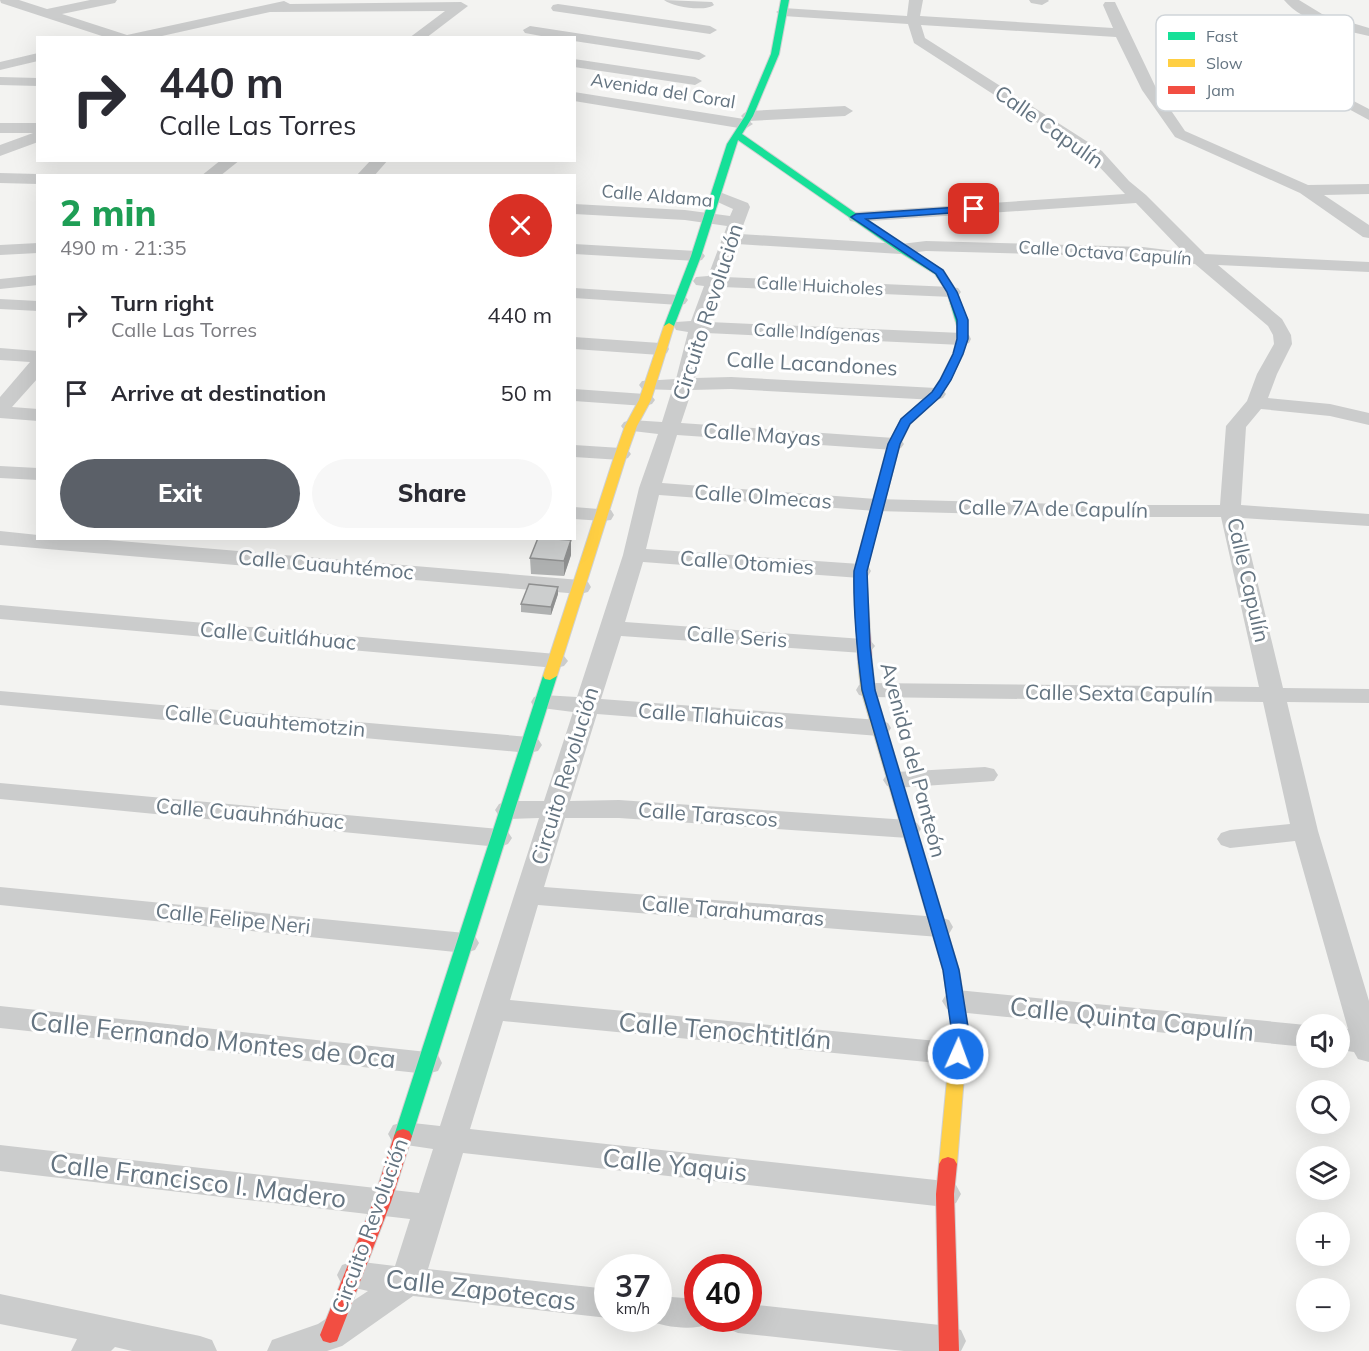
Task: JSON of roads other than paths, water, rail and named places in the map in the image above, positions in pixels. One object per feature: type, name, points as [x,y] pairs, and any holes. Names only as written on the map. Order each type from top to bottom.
[{"type":"street","points":[[6,0],[117,36]]},
{"type":"street","points":[[48,12],[110,0]]},
{"type":"street","points":[[140,36],[312,0]]},
{"type":"street","points":[[671,0],[707,5]]},
{"type":"street","points":[[1036,0],[1042,0]]},
{"type":"street","points":[[1291,0],[1312,15]]},
{"type":"street","points":[[269,8],[464,4]]},
{"type":"street","points":[[419,36],[464,4]]},
{"type":"street","points":[[525,34],[564,4],[710,30]]},
{"type":"street","points":[[1110,5],[1121,33],[1156,99]]},
{"type":"street","points":[[784,6],[914,9],[1121,33]]},
{"type":"street","name":"Circuito Revolución","points":[[330,1335],[382,1202],[530,745],[621,454],[647,392],[660,349],[671,326],[696,256],[731,144],[744,125],[775,54],[784,6]]},
{"type":"street","name":"Calle Capulín","points":[[914,9],[919,40],[1096,154],[1123,184],[1140,198],[1200,259],[1275,322],[1282,335],[1283,344],[1267,374],[1256,403],[1236,426],[1230,511],[1305,831],[1361,1043]]},
{"type":"street","points":[[1354,28],[1369,32]]},
{"type":"street","points":[[525,34],[541,36]]},
{"type":"street","points":[[576,40],[699,56]]},
{"type":"street","points":[[0,52],[31,59]]},
{"type":"street","points":[[0,66],[31,59]]},
{"type":"street","points":[[576,63],[695,81]]},
{"type":"street","points":[[0,81],[36,82]]},
{"type":"street","name":"Avenida del Coral","points":[[576,96],[744,125],[845,111]]},
{"type":"street","points":[[1354,107],[1369,116]]},
{"type":"street","points":[[1162,111],[1180,134],[1306,189],[1369,233]]},
{"type":"street","name":"Avenida del Panteón","points":[[744,125],[856,217],[901,249],[939,272],[952,292],[962,320],[962,339],[952,366],[936,394],[905,422],[894,444],[860,571],[863,646],[868,690],[951,970],[960,1027],[945,1194],[949,1346]]},
{"type":"street","points":[[0,128],[36,128]]},
{"type":"street","points":[[0,151],[36,137]]},
{"type":"street","points":[[211,174],[229,162]]},
{"type":"street","points":[[366,174],[378,162]]},
{"type":"street","points":[[0,178],[36,179]]},
{"type":"street","points":[[1306,189],[1369,189]]},
{"type":"street","points":[[856,217],[1140,198]]},
{"type":"street","name":"Circuito Revolución","points":[[284,1351],[330,1335],[407,1282],[634,555],[650,488],[684,384],[698,327],[742,207],[713,207]]},
{"type":"street","name":"Calle Aldama","points":[[576,209],[685,215],[713,207]]},
{"type":"street","name":"Calle Octava Capulín","points":[[734,230],[901,249],[926,246],[1143,252],[1200,259],[1369,267]]},
{"type":"street","points":[[0,250],[36,248]]},
{"type":"street","points":[[576,249],[696,256]]},
{"type":"street","points":[[0,284],[36,280]]},
{"type":"street","name":"Calle Huicholes","points":[[687,280],[952,292]]},
{"type":"street","points":[[576,293],[679,300]]},
{"type":"street","points":[[0,304],[36,306]]},
{"type":"street","name":"Calle Indígenas","points":[[671,326],[962,339]]},
{"type":"street","points":[[576,343],[660,349]]},
{"type":"street","points":[[0,354],[36,357]]},
{"type":"street","points":[[0,411],[36,367]]},
{"type":"street","name":"Calle Lacandones","points":[[576,395],[647,392],[684,384],[731,383],[936,394]]},
{"type":"street","points":[[1256,403],[1330,410],[1369,418]]},
{"type":"street","points":[[0,411],[36,414]]},
{"type":"street","name":"Calle Mayas","points":[[631,426],[894,444]]},
{"type":"street","points":[[576,451],[621,454]]},
{"type":"street","points":[[0,472],[36,474]]},
{"type":"street","name":"Calle Olmecas","points":[[650,488],[876,505]]},
{"type":"street","name":"Calle 7A de Capulín","points":[[876,505],[1230,511],[1369,520]]},
{"type":"street","points":[[576,513],[603,515]]},
{"type":"street","name":"Calle Cuauhtémoc","points":[[0,538],[580,587]]},
{"type":"street","name":"Calle Otomies","points":[[634,555],[860,571]]},
{"type":"street","name":"Calle Cuitláhuac","points":[[0,612],[556,661]]},
{"type":"street","name":"Calle Seris","points":[[611,628],[863,646]]},
{"type":"street","name":"Calle Sexta Capulín","points":[[868,690],[1275,697],[1369,696]]},
{"type":"street","name":"Calle Cuauhtemotzin","points":[[0,698],[530,745]]},
{"type":"street","name":"Calle Tlahuicas","points":[[543,702],[879,728]]},
{"type":"street","points":[[896,780],[985,775]]},
{"type":"street","name":"Calle Cuauhnáhuac","points":[[0,791],[499,838]]},
{"type":"street","name":"Calle Tarascos","points":[[508,810],[620,809],[908,829]]},
{"type":"street","points":[[1230,839],[1305,831]]},
{"type":"street","name":"Calle Tarahumaras","points":[[528,895],[939,927]]},
{"type":"street","name":"Calle Felipe Neri","points":[[0,896],[465,943]]},
{"type":"street","name":"Calle Quinta Capulín","points":[[957,1001],[1296,1035]]},
{"type":"street","name":"Calle Tenochtitlán","points":[[492,1009],[958,1054]]},
{"type":"street","name":"Calle Fernando Montes de Oca","points":[[0,1017],[426,1063]]},
{"type":"street","name":"Calle Yaquis","points":[[404,1134],[945,1194]]},
{"type":"street","name":"Calle Francisco I. Madero","points":[[0,1158],[431,1209]]},
{"type":"street","name":"Calle Zapotecas","points":[[354,1275],[594,1302]]},
{"type":"street","points":[[0,1310],[26,1313],[98,1342],[200,1351]]},
{"type":"street","points":[[762,1321],[949,1346]]}]
